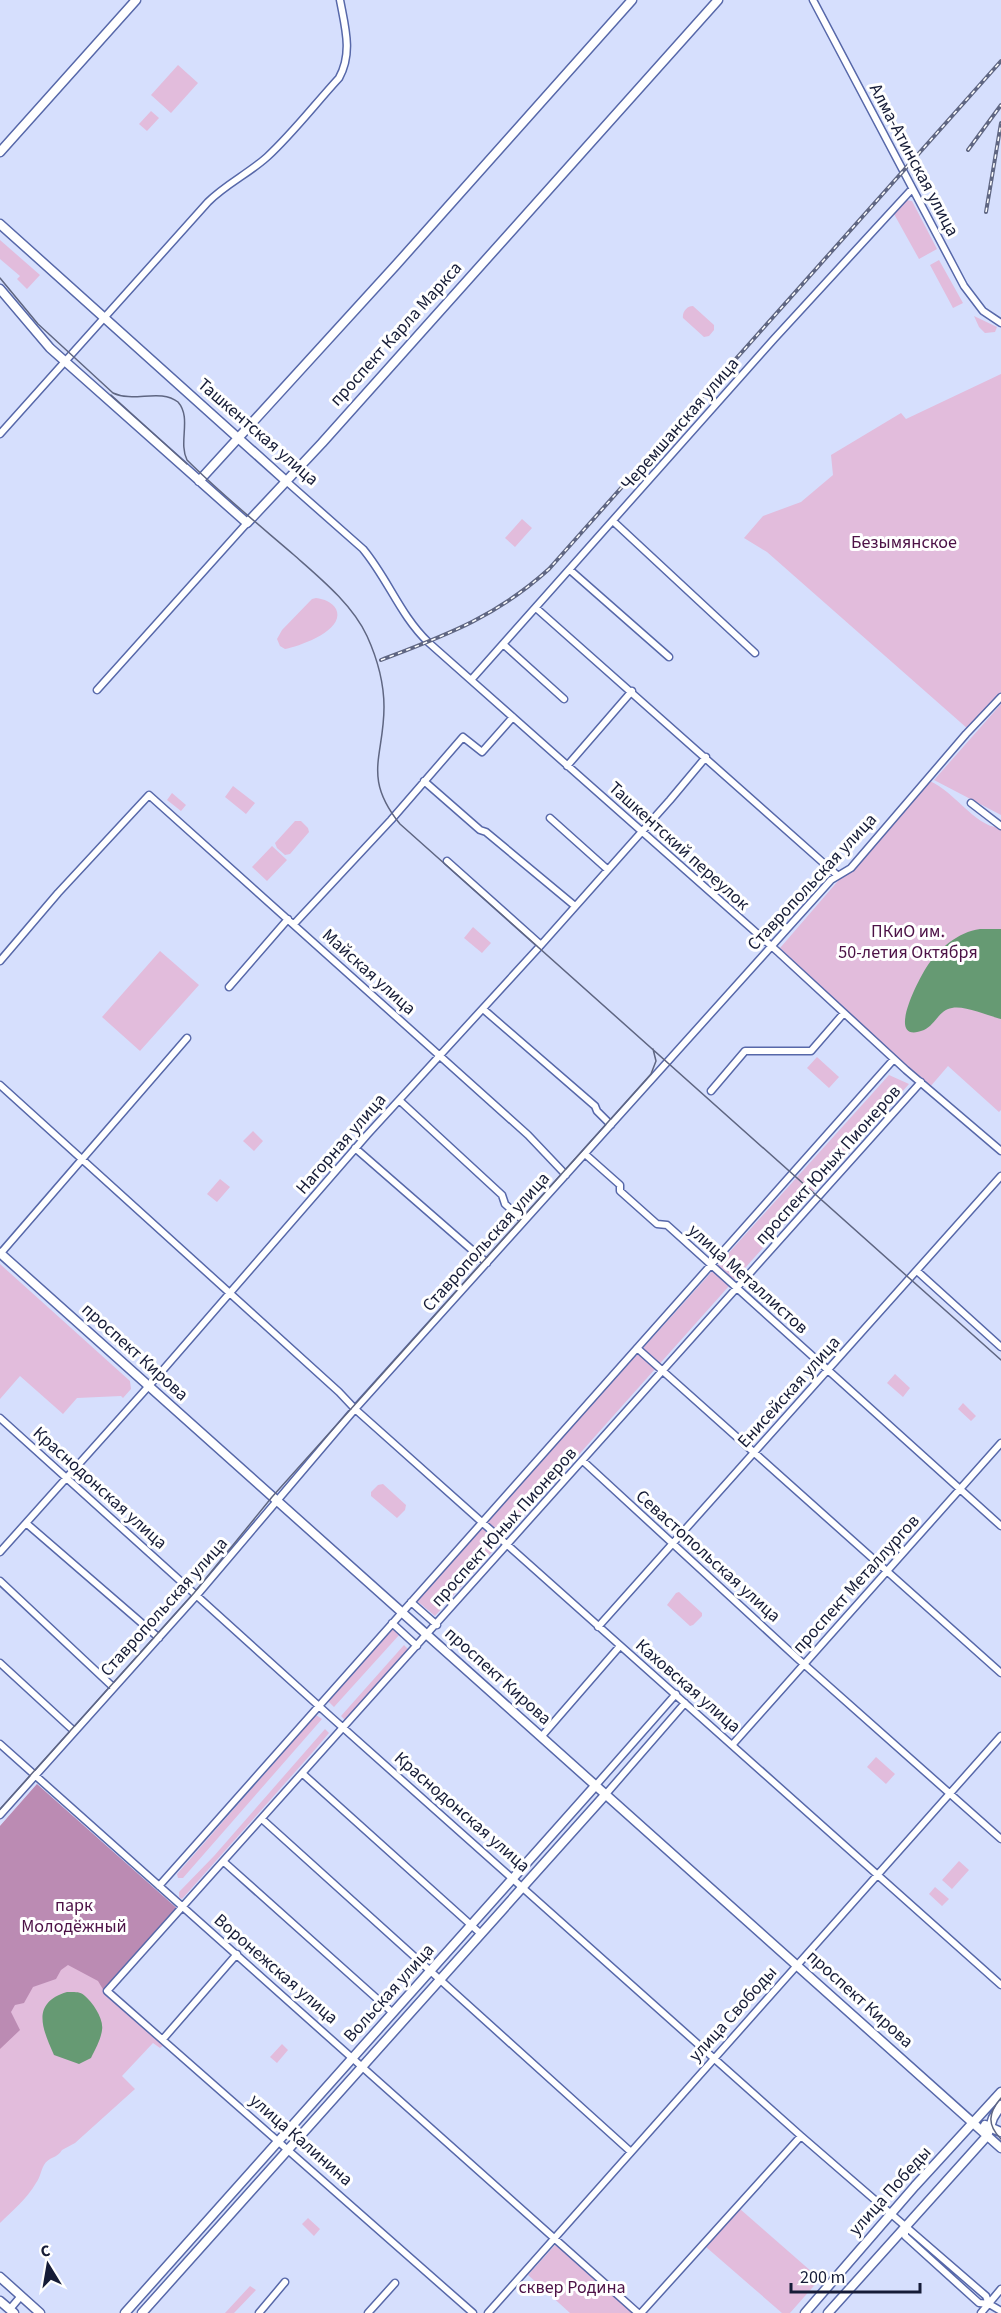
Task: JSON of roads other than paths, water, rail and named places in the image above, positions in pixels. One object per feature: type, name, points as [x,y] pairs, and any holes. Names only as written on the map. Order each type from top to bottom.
[{"type":"main road","points":[[0,152],[136,0]]},
{"type":"main road","points":[[199,481],[396,265],[632,0]]},
{"type":"main road","name":"проспект Карла Маркса","points":[[247,523],[718,0]]},
{"type":"main road","name":"Ташкентская улица","points":[[0,224],[286,481]]},
{"type":"main road","points":[[0,289],[50,348],[247,523]]},
{"type":"main road","name":"проспект Кирова","points":[[0,1254],[1001,2148]]},
{"type":"main road","name":"Вольская улица","points":[[125,2313],[596,1785]]},
{"type":"main road","name":"Вольская улица","points":[[142,2313],[606,1794]]},
{"type":"main road","name":"улица Победы","points":[[805,2313],[1001,2092]]},
{"type":"main road","name":"улица Победы","points":[[828,2313],[987,2136],[1001,2105]]},
{"type":"main road","points":[[973,2123],[990,2126],[1001,2132]]},
{"type":"main road","points":[[960,2138],[968,2136],[975,2143],[974,2150]]},
{"type":"main road","points":[[0,2277],[40,2313]]},
{"type":"main road","points":[[0,2301],[12,2311]]},
{"type":"street","points":[[0,434],[208,202],[222,188],[268,156],[339,78],[348,50],[340,0]]},
{"type":"street","name":"Алма-Атинская улица","points":[[813,0],[945,252],[975,303],[1001,323]]},
{"type":"street","name":"Черемшанская улица","points":[[472,681],[788,324],[912,189]]},
{"type":"street","name":"Ташкентская улица","points":[[286,481],[363,549],[417,631],[472,681]]},
{"type":"street","points":[[614,522],[755,653]]},
{"type":"street","name":"проспект Карла Маркса","points":[[97,690],[247,523]]},
{"type":"street","points":[[570,570],[669,657]]},
{"type":"street","points":[[536,608],[837,875]]},
{"type":"street","points":[[503,644],[564,699]]},
{"type":"street","name":"Ташкентский переулок","points":[[472,681],[894,1059],[1001,1151]]},
{"type":"street","points":[[567,766],[632,691]]},
{"type":"street","name":"Ставропольская улица","points":[[0,1815],[159,1638],[355,1409],[837,875],[851,868],[966,734],[1001,697]]},
{"type":"street","points":[[229,987],[391,820],[463,737],[482,752],[513,717]]},
{"type":"street","name":"Нагорная улица","points":[[0,1552],[355,1148],[541,945],[706,757]]},
{"type":"street","points":[[424,781],[480,830],[486,832],[575,906]]},
{"type":"street","name":"Майская улица","points":[[0,961],[58,893],[149,795],[528,1135],[566,1175]]},
{"type":"street","points":[[971,803],[1001,826]]},
{"type":"street","points":[[550,818],[607,869]]},
{"type":"street","points":[[447,861],[541,945]]},
{"type":"street","points":[[483,1009],[595,1106],[611,1125]]},
{"type":"street","points":[[711,1091],[745,1051],[811,1051],[844,1013]]},
{"type":"street","points":[[0,1254],[187,1038]]},
{"type":"street","name":"проспект Юных Пионеров","points":[[159,1886],[894,1059]]},
{"type":"street","name":"проспект Юных Пионеров","points":[[108,1991],[921,1082]]},
{"type":"street","name":"Каховская улица","points":[[0,1085],[355,1409],[1001,1985]]},
{"type":"street","points":[[399,1100],[502,1195],[505,1204],[524,1221]]},
{"type":"street","points":[[355,1148],[487,1263]]},
{"type":"street","name":"улица Металлистов","points":[[585,1154],[620,1185],[620,1191],[657,1224],[667,1225],[736,1290],[1001,1526]]},
{"type":"street","name":"Енисейская улица","points":[[598,1627],[1001,1176]]},
{"type":"street","points":[[917,1271],[1001,1347]]},
{"type":"street","points":[[637,1348],[753,1454],[1001,1673]]},
{"type":"street","name":"Краснодонская улица","points":[[0,1418],[344,1729],[905,2228],[905,2236],[979,2303],[989,2304],[1001,2311]]},
{"type":"street","name":"проспект Металлургов","points":[[733,1744],[1001,1443]]},
{"type":"street","name":"Севастопольская улица","points":[[583,1461],[804,1664],[1001,1839]]},
{"type":"street","points":[[26,1523],[159,1638]]},
{"type":"street","points":[[0,1581],[113,1687]]},
{"type":"street","points":[[411,1602],[437,1625]]},
{"type":"street","points":[[392,1623],[417,1647]]},
{"type":"street","points":[[541,1737],[621,1646]]},
{"type":"street","points":[[0,1663],[74,1731]]},
{"type":"street","name":"Вольская улица","points":[[596,1785],[676,1694]]},
{"type":"street","name":"Вольская улица","points":[[606,1794],[685,1703]]},
{"type":"street","name":"улица Свободы","points":[[488,2313],[1001,1736]]},
{"type":"street","name":"Воронежская улица","points":[[0,1744],[640,2313]]},
{"type":"street","points":[[303,1774],[481,1934]]},
{"type":"street","points":[[263,1820],[631,2152]]},
{"type":"street","points":[[225,1862],[393,2013]]},
{"type":"street","points":[[163,2039],[237,1954]]},
{"type":"street","name":"улица Калинина","points":[[108,1991],[473,2313]]},
{"type":"street","points":[[640,2313],[801,2136]]},
{"type":"street","points":[[259,2313],[285,2282]]},
{"type":"street","points":[[368,2313],[395,2283]]},
{"type":"street","points":[[981,2313],[1001,2289]]},
{"type":"street","points":[[12,2311],[21,2296]]},
{"type":"tram line","points":[[0,278],[38,324],[113,393],[129,397],[163,396],[178,402],[184,415],[184,446],[187,460],[226,497],[325,582],[353,613],[367,636],[379,671],[384,707],[378,780],[388,808],[400,824],[1001,1360]]},
{"type":"tram line","points":[[111,395],[187,464]]},
{"type":"tram line","points":[[0,1809],[194,1593],[272,1497],[651,1074],[656,1061],[653,1049]]},
{"type":"tram line","points":[[1001,2098],[991,2119],[993,2129],[1001,2139]]},
{"type":"railway","points":[[381,660],[470,623],[510,600],[549,569],[1001,61]]},
{"type":"railway","points":[[968,150],[1001,105]]},
{"type":"railway","points":[[986,212],[1001,123]]},
{"type":"park label","name":"Безымянское","points":[[904,542]]},
{"type":"park label","name":"ПКиО им. 50-летия Октября","points":[[908,941]]},
{"type":"park label","name":"парк Молодёжный","points":[[74,1915]]},
{"type":"park label","name":"сквер Родина","points":[[572,2287]]}]
